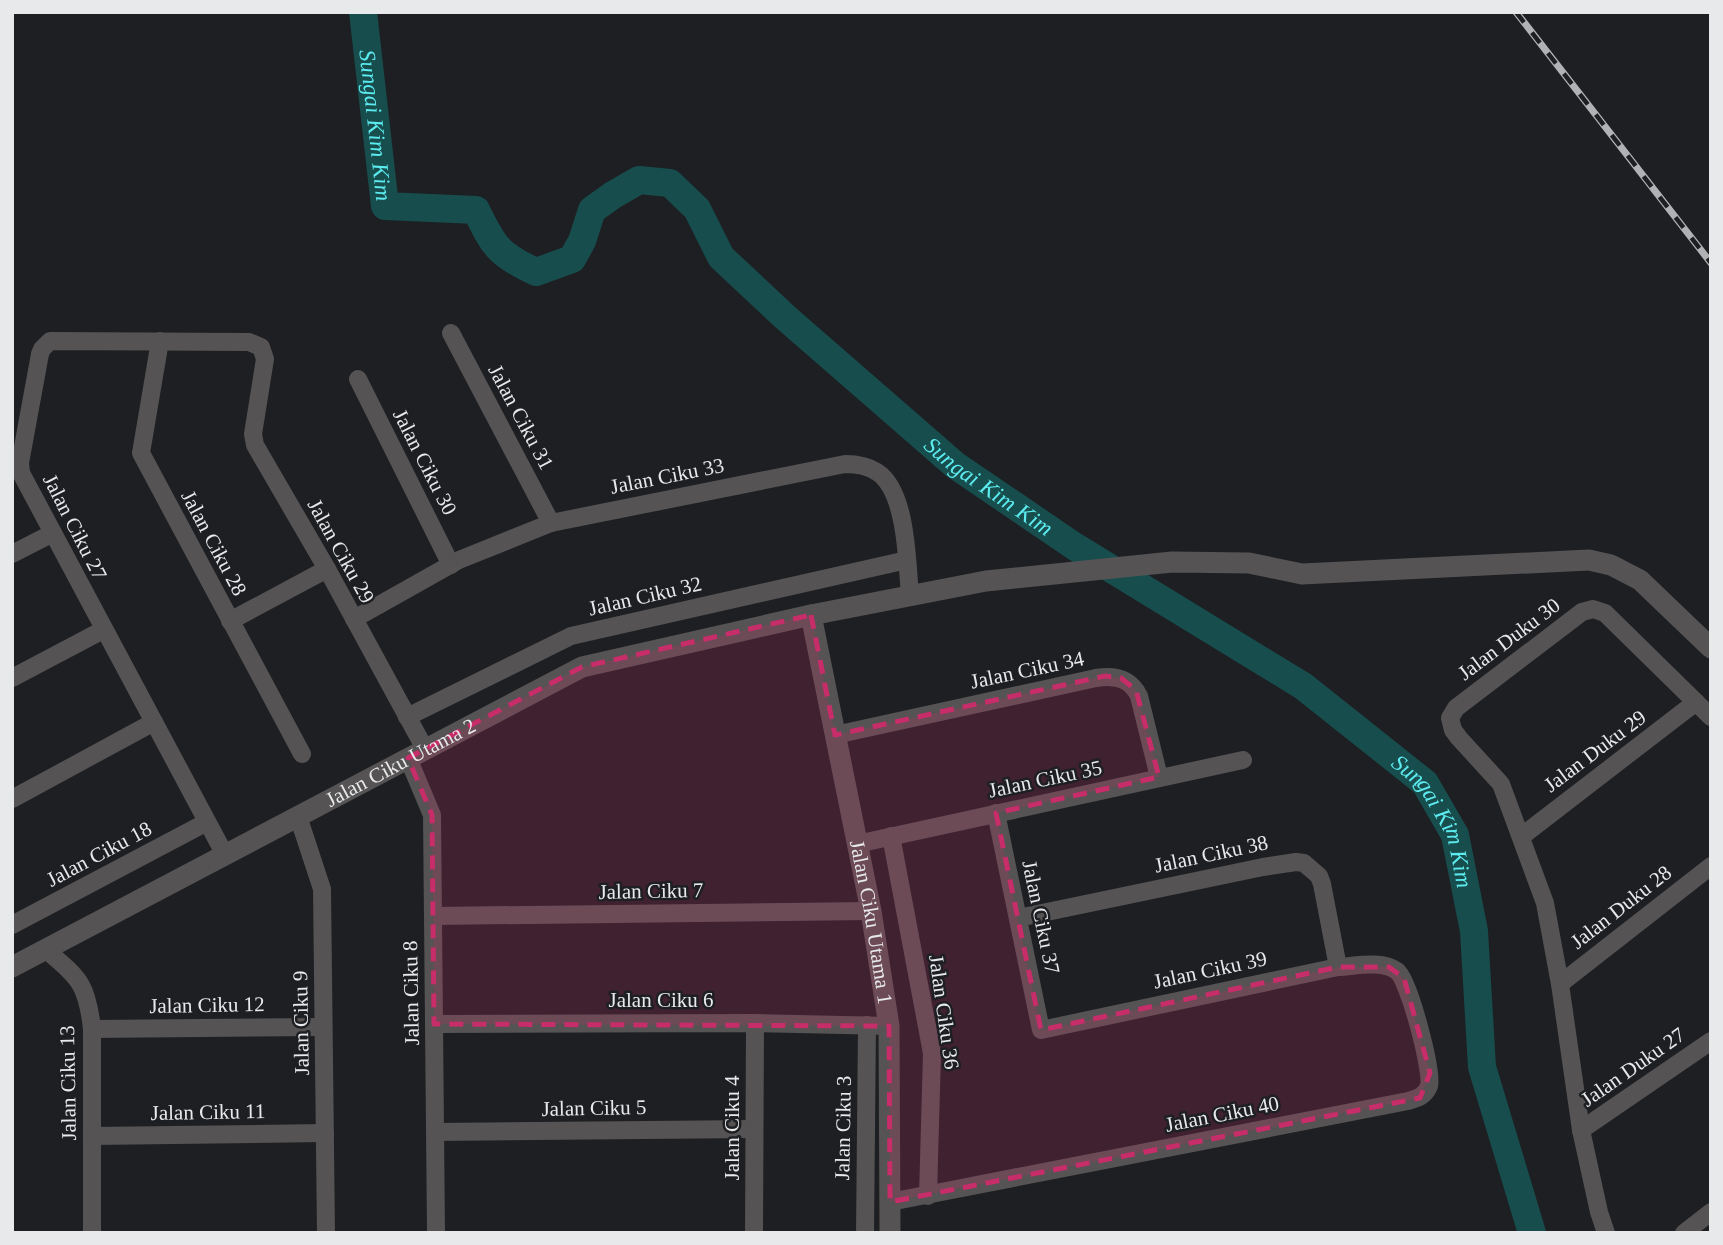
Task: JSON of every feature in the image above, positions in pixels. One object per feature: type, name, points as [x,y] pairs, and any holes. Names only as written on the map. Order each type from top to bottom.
[{"type":"street","name":"Jalan Ciku 31","points":[[451,333],[551,523]]},
{"type":"street","name":"Jalan Ciku 27","points":[[225,855],[103,630],[20,467],[45,344],[56,340],[255,343],[264,353],[265,368]]},
{"type":"street","name":"Jalan Ciku 28","points":[[160,341],[141,453],[302,754]]},
{"type":"street","name":"Jalan Ciku 29","points":[[265,368],[253,441],[327,569],[407,717],[416,754]]},
{"type":"street","name":"Jalan Ciku 30","points":[[358,379],[451,565]]},
{"type":"street","name":"Jalan Ciku 33","points":[[354,619],[451,565],[551,523],[855,464],[878,472],[894,490],[907,560],[909,596]]},
{"type":"street","points":[[12,554],[53,533]]},
{"type":"street","name":"Jalan Ciku 32","points":[[407,717],[571,636],[907,560]]},
{"type":"street","name":"Jalan Ciku Utama 2","points":[[12,967],[582,667],[811,615],[986,581],[1172,562],[1250,563],[1302,573],[1589,560],[1611,565],[1640,580],[1711,648]]},
{"type":"street","points":[[230,621],[327,569]]},
{"type":"street","name":"Jalan Duku 30","points":[[1522,836],[1501,784],[1450,725],[1450,718],[1456,708],[1582,612],[1593,609],[1600,610],[1620,627],[1696,702]]},
{"type":"street","name":"Jalan Ciku Utama 1","points":[[811,615],[871,911],[889,1026],[890,1233]]},
{"type":"street","points":[[12,678],[103,630]]},
{"type":"street","name":"Jalan Ciku 34","points":[[835,735],[1096,678],[1115,677],[1132,685],[1139,696],[1159,777]]},
{"type":"street","points":[[1696,702],[1711,717]]},
{"type":"street","name":"Jalan Duku 29","points":[[1522,836],[1696,702]]},
{"type":"street","points":[[12,799],[154,722]]},
{"type":"street","name":"Jalan Ciku 8","points":[[416,754],[432,816],[436,1233]]},
{"type":"street","name":"Jalan Ciku 35","points":[[857,844],[1243,760]]},
{"type":"street","name":"Jalan Ciku 37","points":[[996,813],[1041,1030]]},
{"type":"street","name":"Jalan Ciku 9","points":[[298,816],[322,886],[326,1233]]},
{"type":"street","name":"Jalan Ciku 18","points":[[12,925],[207,822]]},
{"type":"street","name":"Jalan Ciku 36","points":[[891,836],[932,1053],[928,1196]]},
{"type":"street","points":[[1522,836],[1545,903],[1560,984],[1581,1130],[1606,1233]]},
{"type":"street","name":"Jalan Ciku 38","points":[[1018,918],[1296,862],[1314,870],[1322,884],[1338,967]]},
{"type":"street","name":"Jalan Duku 28","points":[[1560,984],[1711,866]]},
{"type":"street","name":"Jalan Ciku 7","points":[[433,916],[871,911]]},
{"type":"street","name":"Jalan Ciku 13","points":[[45,949],[77,976],[90,1009],[92,1233]]},
{"type":"street","name":"Jalan Ciku 39","points":[[1041,1030],[1338,967],[1389,967]]},
{"type":"street","name":"Jalan Ciku 40","points":[[890,1202],[1420,1098],[1426,1093],[1430,1083],[1430,1073],[1404,978],[1389,967]]},
{"type":"street","name":"Jalan Ciku 6","points":[[434,1024],[755,1023],[889,1026]]},
{"type":"street","name":"Jalan Ciku 4","points":[[754,1233],[755,1023]]},
{"type":"street","name":"Jalan Ciku 3","points":[[864,1233],[867,1025]]},
{"type":"street","name":"Jalan Ciku 12","points":[[92,1029],[323,1027]]},
{"type":"street","name":"Jalan Duku 27","points":[[1581,1130],[1711,1041]]},
{"type":"street","name":"Jalan Ciku 5","points":[[435,1132],[754,1129]]},
{"type":"street","name":"Jalan Ciku 11","points":[[92,1136],[325,1133]]},
{"type":"street","points":[[1684,1233],[1711,1212]]},
{"type":"highlighted area","points":[[811,615],[835,735],[1105,676],[1121,678],[1136,690],[1159,777],[996,813],[1041,1030],[1338,967],[1389,967],[1404,978],[1430,1073],[1420,1098],[890,1202],[889,1026],[434,1024],[432,815],[408,758],[582,667]]},
{"type":"waterway","name":"Sungai Kim Kim","points":[[363,12],[385,206],[476,210],[499,248],[536,272],[572,259],[582,241],[592,210],[613,195],[639,180],[670,183],[697,209],[721,257],[785,317],[955,465],[1074,546],[1303,686],[1425,783],[1455,835],[1474,931],[1482,1067],[1532,1233]]},
{"type":"railway","points":[[1516,12],[1711,263]]}]
